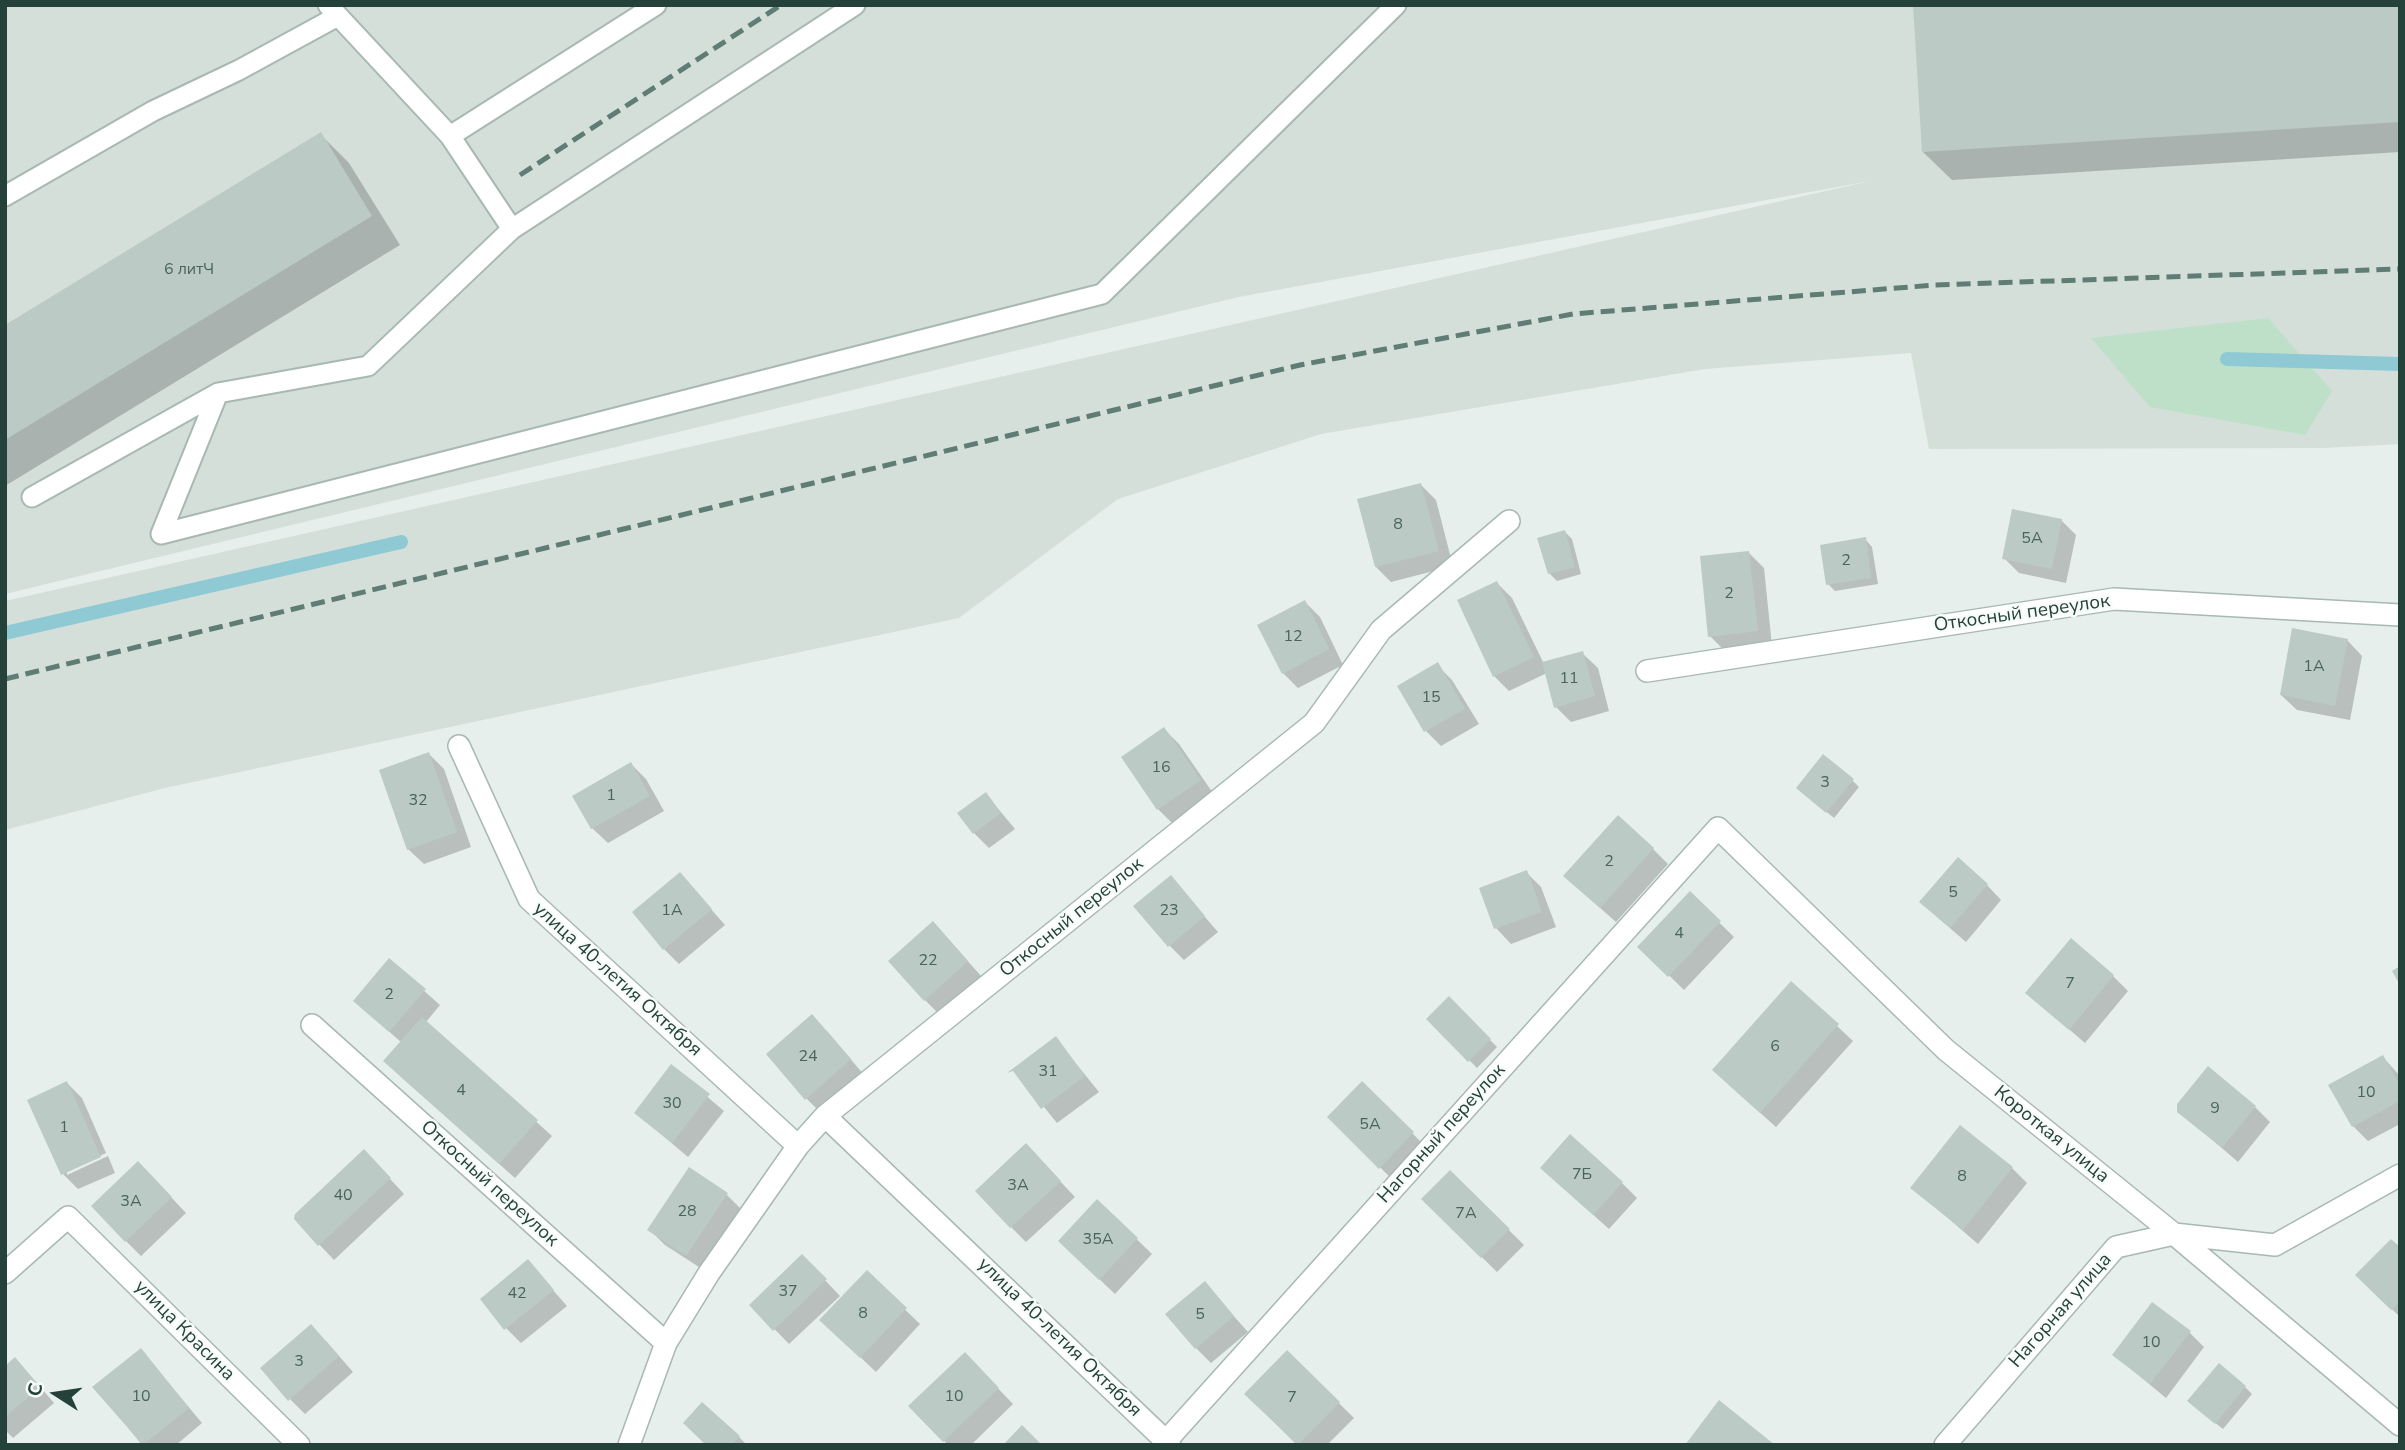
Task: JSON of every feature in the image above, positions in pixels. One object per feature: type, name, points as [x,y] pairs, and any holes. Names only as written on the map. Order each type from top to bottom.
[{"type":"street","name":"Откосный переулок","points":[[629,1445],[666,1343],[709,1273],[798,1146],[825,1116],[1314,723],[1381,630],[1509,521]]},
{"type":"street","name":"Откосный переулок","points":[[1647,671],[2114,599],[2400,615]]},
{"type":"street","name":"улица 40-летия Октября","points":[[459,746],[528,900],[798,1146]]},
{"type":"street","name":"Короткая улица","points":[[1718,828],[1946,1050],[2174,1234],[2400,1425]]},
{"type":"street","name":"Нагорный переулок","points":[[1168,1443],[1718,828]]},
{"type":"street","name":"Откосный переулок","points":[[312,1026],[666,1343]]},
{"type":"street","name":"улица 40-летия Октября","points":[[825,1116],[1168,1443]]},
{"type":"street","name":"Нагорная улица","points":[[1945,1445],[2116,1247],[2174,1234],[2275,1245],[2400,1175]]},
{"type":"street","name":"улица Красина","points":[[5,1273],[68,1217],[299,1445]]},
{"type":"lane","points":[[450,136],[656,5]]},
{"type":"lane","points":[[32,497],[218,393],[368,366],[512,229],[855,5]]},
{"type":"lane","points":[[218,393],[161,534],[1102,294],[1395,5]]},
{"type":"lane","points":[[5,196],[153,111],[239,70],[333,11],[450,136],[512,229]]},
{"type":"shaded area","points":[[5,5],[2400,5],[2400,444],[2324,448],[1929,449],[1911,353],[1705,369],[1321,434],[1118,499],[959,618],[165,788],[5,830],[5,601],[1870,181],[1239,297],[5,594]]},
{"type":"green space","points":[[2268,318],[2332,391],[2305,435],[2150,407],[2091,338]]},
{"type":"building","points":[[1913,5],[2400,5],[2400,122],[1922,152]]},
{"type":"building","points":[[321,132],[372,216],[5,440],[5,325]]},
{"type":"building","points":[[1421,483],[1439,551],[1375,567],[1357,499]]},
{"type":"building","points":[[2012,509],[2062,519],[2052,569],[2002,559]]},
{"type":"building","points":[[1565,530],[1575,567],[1548,574],[1537,538]]},
{"type":"building","points":[[1866,537],[1871,578],[1826,585],[1820,545]]},
{"type":"building","points":[[1749,551],[1758,631],[1708,637],[1700,556]]},
{"type":"building","points":[[1497,581],[1534,657],[1493,677],[1457,600]]},
{"type":"building","points":[[1305,600],[1329,649],[1282,674],[1257,625]]},
{"type":"building","points":[[2292,628],[2348,639],[2335,706],[2280,695]]},
{"type":"building","points":[[1583,651],[1595,696],[1554,708],[1542,662]]},
{"type":"building","points":[[1438,662],[1465,709],[1424,732],[1397,686]]},
{"type":"building","points":[[1164,727],[1201,780],[1157,810],[1121,757]]},
{"type":"building","points":[[429,752],[457,832],[407,850],[379,770]]},
{"type":"building","points":[[1823,754],[1854,779],[1826,813],[1796,788]]},
{"type":"building","points":[[631,762],[650,796],[591,829],[572,796]]},
{"type":"building","points":[[986,792],[1001,813],[973,834],[957,813]]},
{"type":"building","points":[[1618,815],[1654,848],[1600,908],[1563,876]]},
{"type":"building","points":[[1958,857],[1988,884],[1950,928],[1919,902]]},
{"type":"building","points":[[1527,870],[1542,912],[1494,929],[1479,888]]},
{"type":"building","points":[[680,872],[712,909],[663,950],[632,912]]},
{"type":"building","points":[[1171,875],[1205,916],[1168,947],[1133,906]]},
{"type":"building","points":[[1690,891],[1721,921],[1668,977],[1637,947]]},
{"type":"building","points":[[933,921],[968,961],[924,1001],[888,961]]},
{"type":"building","points":[[2071,938],[2114,975],[2069,1030],[2025,993]]},
{"type":"building","points":[[389,958],[426,989],[389,1032],[353,1001]]},
{"type":"building","points":[[2400,966],[2400,985],[2392,971]]},
{"type":"building","points":[[1791,981],[1839,1024],[1760,1113],[1712,1070]]},
{"type":"building","points":[[1449,996],[1491,1039],[1468,1062],[1426,1019]]},
{"type":"building","points":[[812,1014],[851,1059],[805,1100],[766,1054]]},
{"type":"building","points":[[422,1017],[538,1120],[499,1164],[383,1061]]},
{"type":"building","points":[[1056,1036],[1085,1076],[1041,1109],[1013,1071],[1007,1073]]},
{"type":"building","points":[[2383,1055],[2400,1085],[2400,1101],[2352,1127],[2328,1085]]},
{"type":"building","points":[[671,1064],[710,1094],[672,1143],[634,1113]]},
{"type":"building","points":[[2208,1066],[2256,1106],[2222,1148],[2177,1112],[2177,1104]]},
{"type":"building","points":[[67,1081],[101,1157],[61,1175],[27,1100]]},
{"type":"building","points":[[1362,1081],[1414,1132],[1379,1169],[1327,1117]]},
{"type":"building","points":[[1960,1125],[2013,1167],[1963,1230],[1910,1188]]},
{"type":"building","points":[[1570,1134],[1623,1182],[1593,1215],[1540,1168]]},
{"type":"building","points":[[1026,1143],[1061,1181],[1010,1228],[975,1191]]},
{"type":"building","points":[[364,1149],[391,1178],[318,1246],[294,1219],[295,1214]]},
{"type":"building","points":[[138,1161],[172,1197],[125,1242],[91,1206]]},
{"type":"building","points":[[689,1167],[728,1193],[686,1256],[647,1230]]},
{"type":"building","points":[[1450,1170],[1510,1229],[1481,1258],[1421,1199]]},
{"type":"building","points":[[1097,1199],[1138,1238],[1099,1280],[1058,1241]]},
{"type":"building","points":[[2391,1239],[2400,1247],[2400,1302],[2391,1310],[2355,1275]]},
{"type":"building","points":[[802,1254],[827,1279],[773,1331],[749,1305]]},
{"type":"building","points":[[528,1259],[554,1290],[504,1330],[480,1299]]},
{"type":"building","points":[[867,1270],[907,1308],[860,1358],[819,1320]]},
{"type":"building","points":[[1205,1281],[1234,1316],[1195,1349],[1165,1314]]},
{"type":"building","points":[[2152,1302],[2191,1331],[2150,1384],[2112,1355]]},
{"type":"building","points":[[311,1324],[339,1356],[288,1401],[260,1368]]},
{"type":"building","points":[[141,1348],[189,1408],[143,1445],[92,1387]]},
{"type":"building","points":[[1287,1350],[1340,1402],[1298,1445],[1244,1394]]},
{"type":"building","points":[[965,1352],[999,1388],[943,1442],[908,1406]]},
{"type":"building","points":[[15,1357],[40,1387],[5,1417],[5,1366]]},
{"type":"building","points":[[2219,1363],[2246,1386],[2215,1424],[2187,1401]]},
{"type":"building","points":[[1719,1400],[1775,1445],[1685,1445]]},
{"type":"building","points":[[702,1402],[740,1436],[732,1445],[706,1445],[683,1423]]},
{"type":"building","points":[[1022,1425],[1042,1445],[1003,1445]]},
{"type":"waterway","points":[[2227,359],[2400,364]]},
{"type":"waterway","points":[[5,633],[401,542]]},
{"type":"railway","points":[[520,175],[781,5]]},
{"type":"railway","points":[[5,679],[1300,365],[1573,314],[1935,285],[2400,269]]}]
